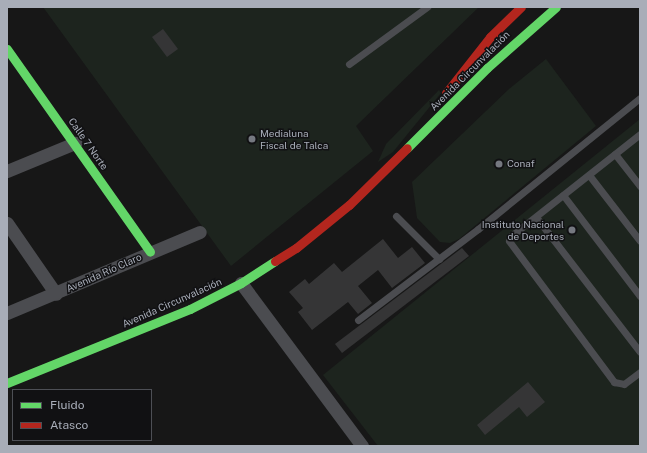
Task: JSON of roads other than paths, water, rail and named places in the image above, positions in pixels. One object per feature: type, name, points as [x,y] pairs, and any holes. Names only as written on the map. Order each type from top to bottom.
[{"type":"main road","name":"Avenida Circunvalación","points":[[402,153],[490,37],[521,7]]},
{"type":"main road","name":"Avenida Circunvalación","points":[[7,383],[190,309],[241,283],[296,248],[324,226],[402,153],[487,68],[556,7]]},
{"type":"main road","name":"Calle 7 Norte","points":[[7,49],[75,143],[150,252]]},
{"type":"street","points":[[7,171],[75,143]]},
{"type":"street","points":[[7,223],[56,294]]},
{"type":"street","name":"Avenida Río Claro","points":[[7,313],[56,294],[150,252],[200,232]]},
{"type":"street","points":[[241,283],[362,446]]},
{"type":"lane","points":[[349,64],[427,7]]},
{"type":"lane","points":[[358,320],[439,259],[640,98]]},
{"type":"lane","points":[[640,134],[511,236],[510,244],[614,382],[624,384],[640,372]]},
{"type":"lane","points":[[615,154],[640,186]]},
{"type":"lane","points":[[589,175],[640,241]]},
{"type":"lane","points":[[563,195],[640,296]]},
{"type":"lane","points":[[396,216],[439,259]]},
{"type":"lane","points":[[536,217],[640,352]]},
{"type":"place","name":"Medialuna Fiscal de Talca","points":[[252,139]]},
{"type":"place","name":"Conaf","points":[[499,164]]},
{"type":"place","name":"Instituto Nacional de Deportes","points":[[572,230]]}]
